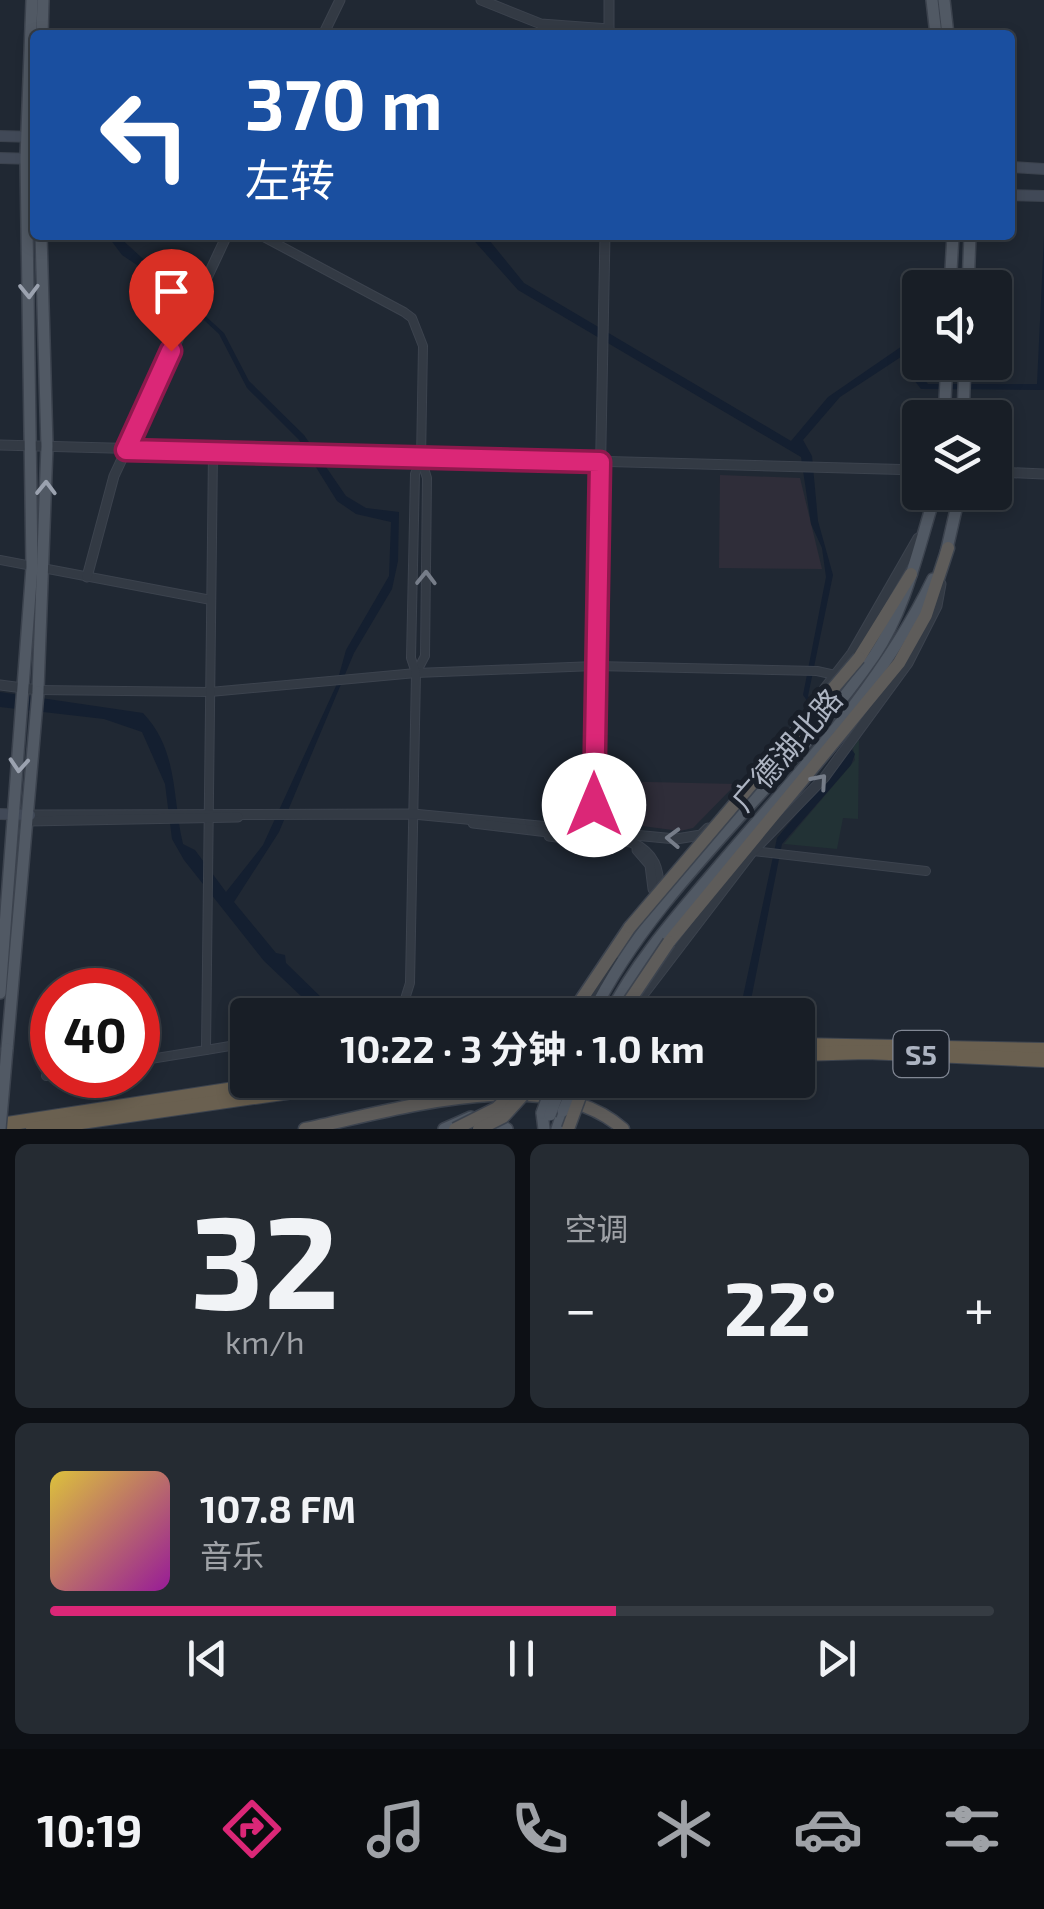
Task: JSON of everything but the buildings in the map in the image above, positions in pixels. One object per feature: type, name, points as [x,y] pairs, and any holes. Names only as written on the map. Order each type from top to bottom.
[{"type":"highway","points":[[630,998],[668,942],[899,664],[920,627],[948,548]]},
{"type":"highway","points":[[588,998],[630,927],[859,658],[912,574]]},
{"type":"highway","name":"S5","points":[[815,1044],[1044,1050]]},
{"type":"highway","name":"S5","points":[[815,1054],[1044,1060]]},
{"type":"highway","points":[[0,1127],[230,1090]]},
{"type":"highway","points":[[304,1129],[426,1103],[492,1096],[545,1096],[586,1106],[623,1129]]},
{"type":"highway","points":[[33,1129],[241,1098]]},
{"type":"highway","points":[[455,1129],[508,1098]]},
{"type":"highway","points":[[480,1129],[502,1117],[516,1098]]},
{"type":"highway","points":[[565,1129],[579,1098]]},
{"type":"main road","points":[[32,0],[32,30]]},
{"type":"main road","points":[[42,30],[43,0]]},
{"type":"main road","points":[[932,0],[935,30]]},
{"type":"main road","points":[[944,0],[947,30]]},
{"type":"main road","points":[[0,136],[30,137]]},
{"type":"main road","points":[[0,158],[30,159]]},
{"type":"main road","points":[[1015,168],[1044,169]]},
{"type":"main road","points":[[1015,195],[1044,196]]},
{"type":"main road","points":[[31,240],[32,446],[38,568]]},
{"type":"main road","points":[[0,1127],[37,718],[32,690],[47,446],[41,240]]},
{"type":"main road","points":[[951,270],[953,240]]},
{"type":"main road","points":[[969,270],[970,240]]},
{"type":"main road","name":"广德湖北路","points":[[602,998],[630,952],[875,654],[904,599],[931,510]]},
{"type":"main road","name":"广德湖北路","points":[[620,998],[652,946],[866,694],[907,630],[948,548],[956,510]]},
{"type":"main road","points":[[0,992],[23,715],[32,690]]},
{"type":"main road","points":[[0,817],[30,818]]},
{"type":"main road","points":[[544,1129],[542,1113],[547,1098]]},
{"type":"main road","points":[[544,1129],[557,1098]]},
{"type":"main road","points":[[565,1129],[563,1111],[569,1098]]},
{"type":"main road","points":[[444,1129],[473,1116],[489,1118],[507,1129]]},
{"type":"street","points":[[325,30],[340,0]]},
{"type":"street","points":[[481,0],[541,24],[592,30]]},
{"type":"street","points":[[609,30],[610,0]]},
{"type":"street","points":[[87,577],[104,502],[225,240]]},
{"type":"street","points":[[269,240],[412,318],[422,346],[421,459],[427,478],[425,656],[416,674]]},
{"type":"street","points":[[602,830],[594,805],[605,240]]},
{"type":"street","points":[[0,444],[421,459],[902,470]]},
{"type":"street","points":[[206,1050],[214,452]]},
{"type":"street","points":[[405,998],[410,984],[416,674],[411,658],[415,474],[421,459]]},
{"type":"street","points":[[1012,473],[1044,474]]},
{"type":"street","points":[[30,818],[160,812],[209,816],[302,812],[580,828],[676,840],[701,835],[739,797],[835,675],[880,610],[926,526]]},
{"type":"street","points":[[641,998],[753,851],[824,778],[908,663],[937,606],[948,548]]},
{"type":"street","points":[[0,560],[211,600]]},
{"type":"street","points":[[0,685],[32,690],[210,692],[352,678],[595,666],[817,670],[835,675]]},
{"type":"street","points":[[580,828],[594,805]]},
{"type":"street","points":[[30,818],[413,816],[634,848],[644,855],[654,878],[650,903],[589,998]]},
{"type":"street","points":[[522,830],[568,833],[642,847],[652,855],[660,875],[659,899],[590,998]]},
{"type":"street","points":[[753,851],[926,870]]},
{"type":"street","points":[[160,1057],[230,1046]]},
{"type":"shaded area","points":[[720,475],[800,478],[822,569],[719,568]]},
{"type":"shaded area","points":[[859,739],[858,819],[843,818],[837,849],[784,844],[855,760],[853,748]]},
{"type":"shaded area","points":[[606,781],[736,784],[693,828],[680,831],[612,822],[606,809]]},
{"type":"water","points":[[1044,236],[1044,390],[921,389],[914,380],[928,384],[1037,384]]},
{"type":"water","points":[[111,240],[122,240],[224,333],[249,381],[304,435],[346,496],[366,508],[399,512],[398,561],[392,589],[354,653],[279,832],[234,902],[276,953],[285,955],[286,963],[322,998],[303,998],[264,961],[184,860],[172,839],[165,784],[142,732],[104,719],[0,707],[0,692],[143,713],[155,728],[169,759],[183,844],[195,850],[226,892],[263,845],[336,686],[346,650],[389,576],[391,522],[356,514],[337,501],[299,440],[247,388],[219,334],[165,284],[122,255]]},
{"type":"water","points":[[473,240],[489,240],[524,283],[791,441],[828,397],[902,346],[902,356],[840,397],[803,440],[812,456],[818,521],[833,575],[808,696],[855,754],[851,765],[782,844],[751,998],[743,998],[777,838],[845,756],[803,695],[826,577],[822,548],[811,524],[801,457],[518,290]]},
{"type":"route","points":[[171,351],[126,450],[600,462],[594,805]]}]
